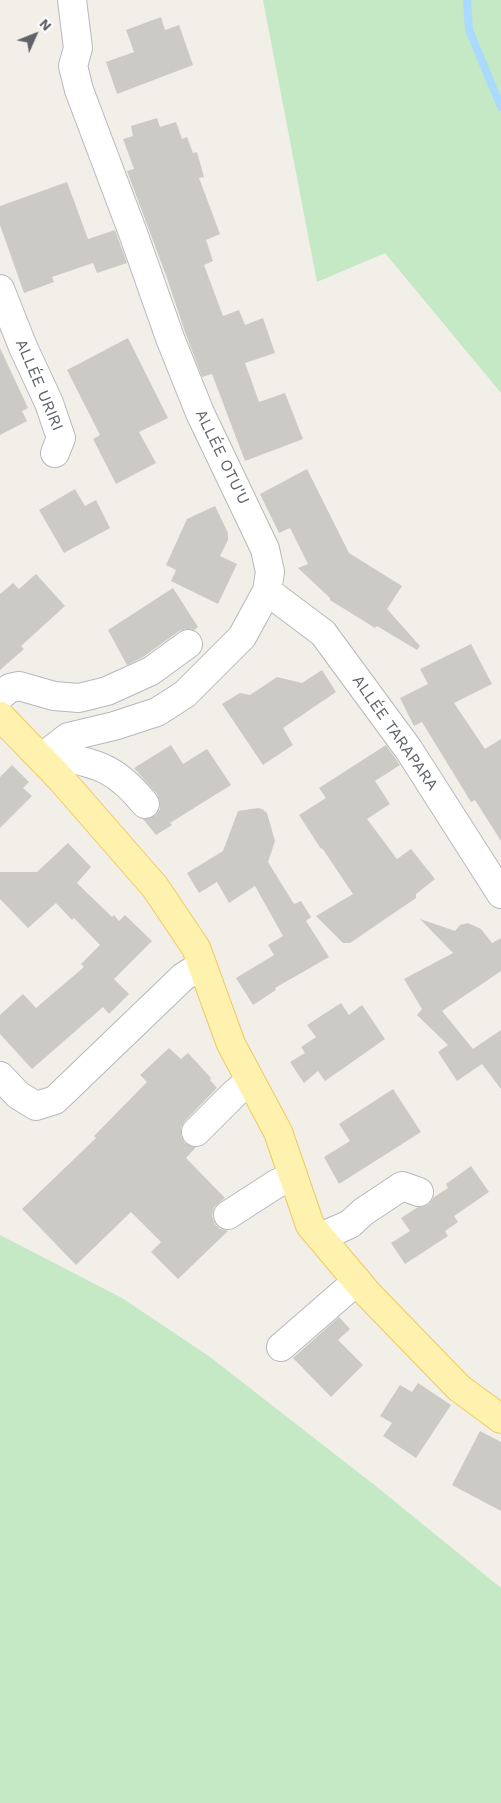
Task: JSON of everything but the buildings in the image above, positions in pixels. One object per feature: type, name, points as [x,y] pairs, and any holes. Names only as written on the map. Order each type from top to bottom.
[{"type":"main road","points":[[0,716],[44,755],[155,887],[196,948],[231,1044],[278,1132],[310,1225],[357,1280],[459,1388],[501,1419]]},
{"type":"street","name":"ALLÉE OTU'U","points":[[44,755],[68,737],[108,728],[157,712],[185,694],[242,637],[267,591],[270,572],[265,549],[200,413],[170,338],[79,90],[73,66],[78,48],[72,0]]},
{"type":"street","name":"ALLÉE URIRI","points":[[0,289],[52,412],[61,438],[55,453]]},
{"type":"street","name":"ALLÉE TARAPARA","points":[[267,591],[323,633],[409,750],[501,894]]},
{"type":"street","points":[[0,696],[10,688],[19,686],[54,696],[79,698],[107,691],[151,671],[188,644]]},
{"type":"street","points":[[44,755],[92,763],[116,774],[132,787],[145,804]]},
{"type":"street","points":[[0,1076],[18,1095],[36,1106],[55,1100],[182,977],[202,965]]},
{"type":"street","points":[[196,1132],[235,1093],[250,1081]]},
{"type":"street","points":[[228,1215],[276,1184],[293,1176]]},
{"type":"street","points":[[321,1237],[350,1224],[379,1200],[402,1186],[418,1192]]},
{"type":"street","points":[[281,1347],[299,1329],[357,1280]]},
{"type":"green space","points":[[263,0],[501,0],[501,393],[385,253],[317,282]]},
{"type":"green space","points":[[0,1235],[122,1298],[210,1357],[377,1487],[501,1588],[501,1803],[0,1803]]},
{"type":"waterway","points":[[467,0],[469,30],[501,107]]}]
